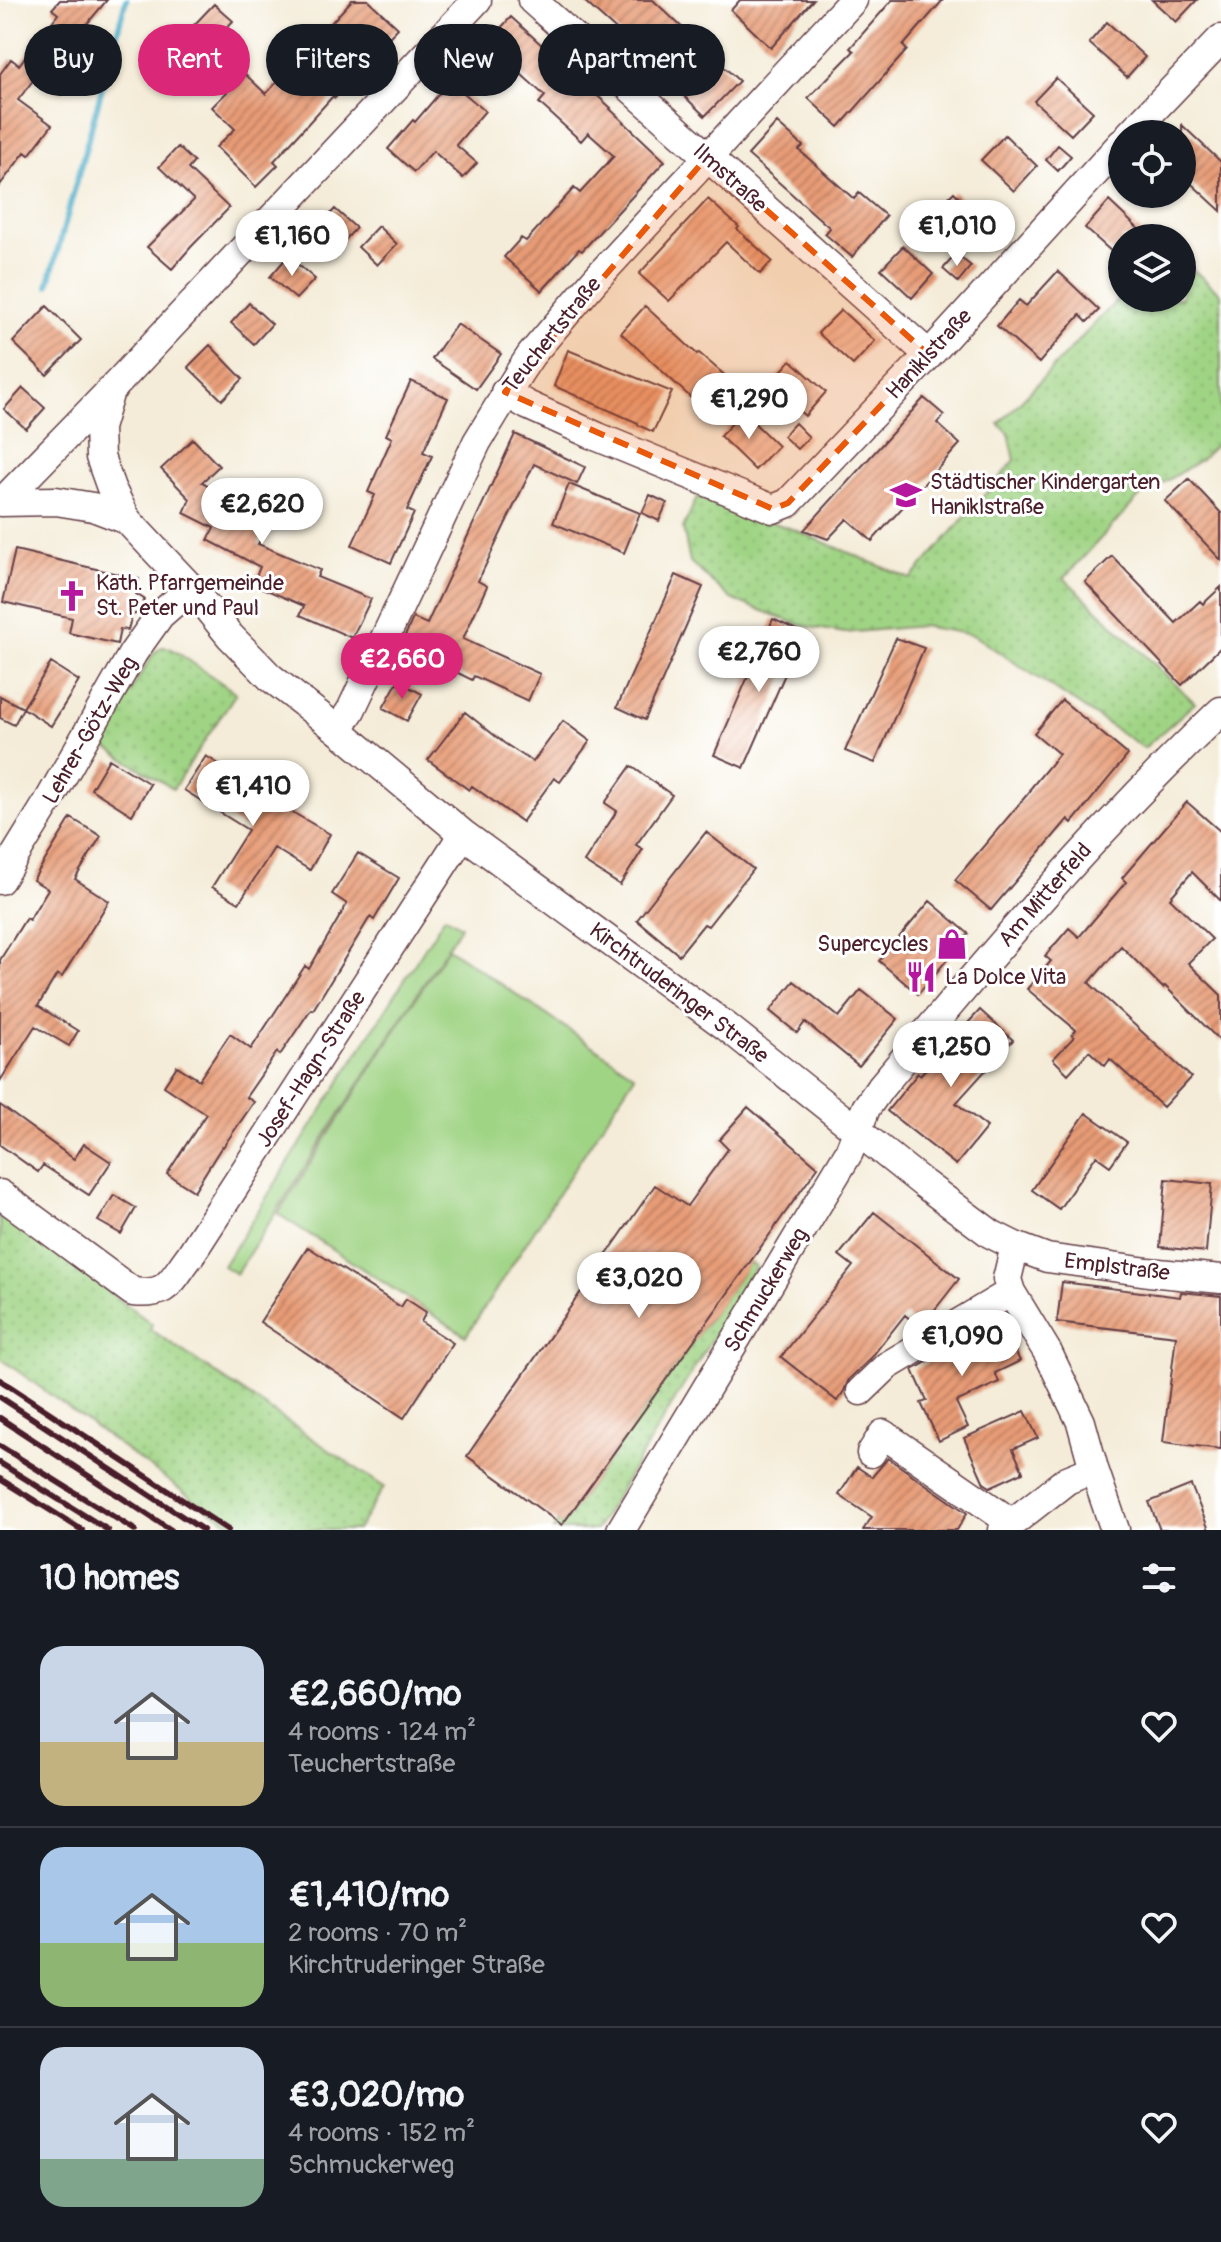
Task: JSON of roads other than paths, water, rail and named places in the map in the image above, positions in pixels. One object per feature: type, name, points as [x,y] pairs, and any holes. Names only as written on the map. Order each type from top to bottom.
[{"type":"street","points":[[1,502],[110,391],[477,0]]},
{"type":"street","name":"Ilmstraße","points":[[532,0],[929,355]]},
{"type":"street","name":"Teuchertstraße","points":[[338,730],[351,710],[477,442],[505,392],[531,355],[586,290],[853,0]]},
{"type":"street","points":[[1143,120],[1221,39]]},
{"type":"street","name":"Haniklstraße","points":[[505,392],[584,431],[773,509],[788,503],[929,355],[1108,158]]},
{"type":"street","points":[[110,391],[99,428],[100,457],[127,520]]},
{"type":"street","points":[[1,502],[56,501],[93,507],[127,520]]},
{"type":"street","name":"Kirchtruderinger Straße","points":[[127,520],[270,677],[463,834],[727,1027],[980,1226],[1015,1246]]},
{"type":"street","name":"Lehrer-Götz-Weg","points":[[0,880],[133,653],[160,615],[191,588]]},
{"type":"street","name":"Am Mitterfeld","points":[[857,1130],[866,1108],[880,1088],[1063,873],[1143,787],[1221,711]]},
{"type":"street","name":"Josef-Hagn-Straße","points":[[0,1194],[133,1292],[151,1294],[166,1288],[463,834]]},
{"type":"street","name":"Schmuckerweg","points":[[621,1530],[849,1152],[857,1130]]},
{"type":"street","points":[[1015,1246],[1007,1279],[1011,1292],[1048,1353],[1081,1422],[1115,1530]]},
{"type":"street","name":"Emplstraße","points":[[1015,1246],[1047,1258],[1221,1279]]},
{"type":"street","points":[[861,1391],[887,1366],[1011,1292]]},
{"type":"street","points":[[871,1453],[883,1434],[1008,1526],[1067,1480],[1094,1469]]},
{"type":"waterway","points":[[48,286],[126,0]]},
{"type":"railway","points":[[0,1380],[228,1530]]},
{"type":"railway","points":[[0,1397],[203,1530]]},
{"type":"railway","points":[[0,1418],[171,1530]]},
{"type":"railway","points":[[0,1446],[135,1530]]},
{"type":"railway","points":[[0,1463],[108,1530]]},
{"type":"railway","points":[[0,1479],[82,1530]]},
{"type":"place","name":"Städtischer Kindergarten Haniklstraße","points":[[906,495]]},
{"type":"place","name":"Kath. Pfarrgemeinde St. Peter und Paul","points":[[72,596]]},
{"type":"place","name":"Supercycles","points":[[952,944]]},
{"type":"place","name":"La Dolce Vita","points":[[921,977]]}]
